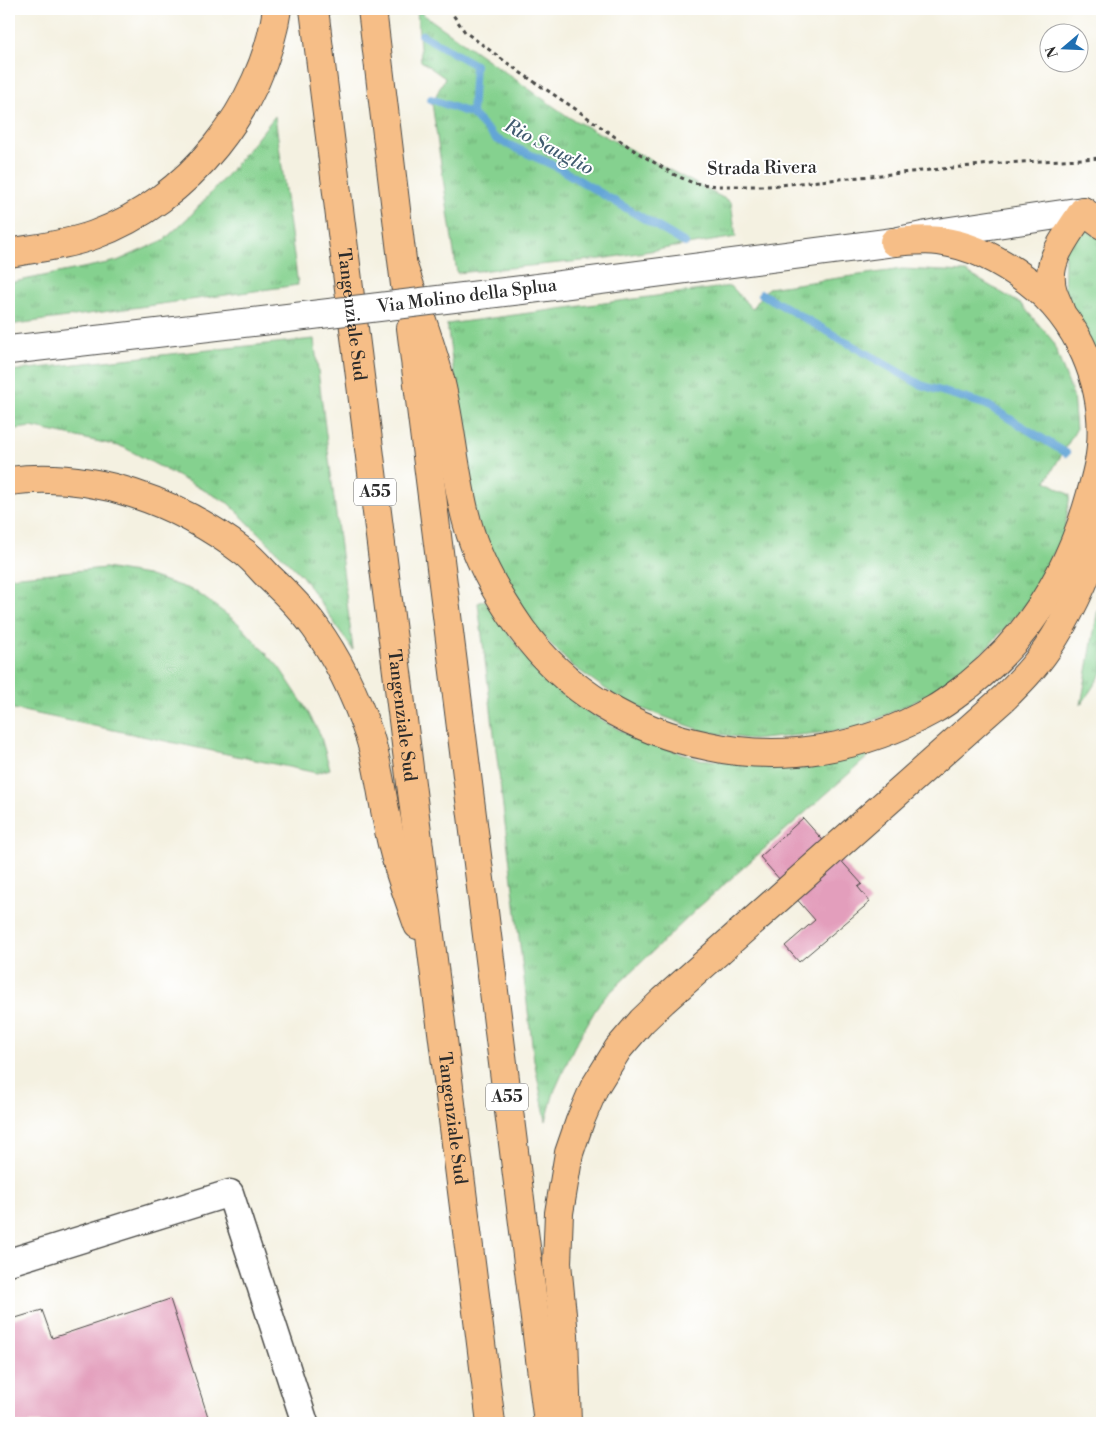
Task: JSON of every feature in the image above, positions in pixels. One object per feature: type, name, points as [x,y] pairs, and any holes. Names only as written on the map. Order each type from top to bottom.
[{"type":"highway","points":[[9,254],[66,243],[111,228],[170,191],[186,177],[207,157],[243,105],[256,81],[268,50],[278,9]]},
{"type":"highway","name":"Tangenziale Sud","points":[[314,9],[491,1423]]},
{"type":"highway","name":"A55","points":[[372,9],[548,1423]]},
{"type":"highway","points":[[403,266],[442,386],[467,524],[489,578],[522,631],[563,675],[609,710],[629,720],[685,741],[724,750],[781,754],[842,746],[910,721],[933,710],[955,696],[996,662],[1031,623],[1045,602],[1080,530],[1098,465],[1101,446],[1101,419],[1095,381],[1081,344],[1062,314],[1052,291],[1052,265],[1058,251],[1096,215]]},
{"type":"highway","points":[[894,242],[937,240],[978,252],[1019,274],[1042,292],[1062,314]]},
{"type":"highway","points":[[9,481],[30,478],[73,480],[122,489],[167,507],[185,515],[246,554],[291,597],[315,627],[336,661],[355,700],[370,738],[396,859],[436,975]]},
{"type":"highway","points":[[567,1423],[564,1335],[557,1263],[559,1213],[569,1153],[594,1088],[618,1049],[663,1000],[1004,698],[1028,674],[1047,649],[1065,619],[1102,535]]},
{"type":"street","name":"Via Molino della Splua","points":[[9,350],[530,289],[894,242],[937,233],[1096,215]]},
{"type":"street","points":[[9,1262],[230,1193],[305,1423]]},
{"type":"path","name":"Strada Rivera","points":[[449,9],[465,32],[521,72],[635,151],[676,175],[694,183],[716,186],[769,186],[1002,163],[1102,158]]},
{"type":"green space","points":[[417,10],[570,118],[731,202],[736,237],[601,259],[457,273],[432,103],[445,78],[421,61]]},
{"type":"green space","points":[[275,116],[298,285],[9,325],[9,283],[117,261],[164,240],[192,214],[234,167]]},
{"type":"green space","points":[[1085,228],[1102,241],[1102,353],[1096,354],[1064,299],[1065,249]]},
{"type":"green space","points":[[902,269],[966,272],[1021,304],[1052,340],[1073,395],[1076,430],[1046,481],[1070,495],[1064,534],[1027,604],[986,649],[929,695],[856,729],[753,740],[703,731],[624,702],[570,664],[523,615],[492,566],[472,505],[447,324],[731,286],[752,309],[768,288]]},
{"type":"green space","points":[[314,339],[353,650],[302,576],[228,503],[123,447],[31,427],[9,430],[9,371]]},
{"type":"green space","points":[[105,568],[147,575],[195,591],[238,623],[279,667],[304,705],[320,734],[330,769],[317,773],[9,708],[9,577]]},
{"type":"green space","points":[[1102,595],[1102,673],[1081,705],[1097,614]]},
{"type":"green space","points":[[485,600],[521,651],[585,710],[628,735],[698,759],[764,765],[879,747],[700,906],[600,1002],[574,1047],[554,1092],[546,1121],[534,1060],[478,603]]},
{"type":"building","points":[[803,818],[862,884],[858,887],[870,902],[799,962],[785,946],[815,920],[760,857]]},
{"type":"building","points":[[170,1299],[210,1423],[9,1423],[9,1320],[42,1310],[52,1338]]},
{"type":"waterway","name":"Rio Sauglio","points":[[422,35],[475,65],[472,114],[496,139],[555,166],[685,243]]},
{"type":"waterway","points":[[431,99],[472,114]]},
{"type":"waterway","points":[[762,294],[921,385],[987,405],[1066,453]]}]
